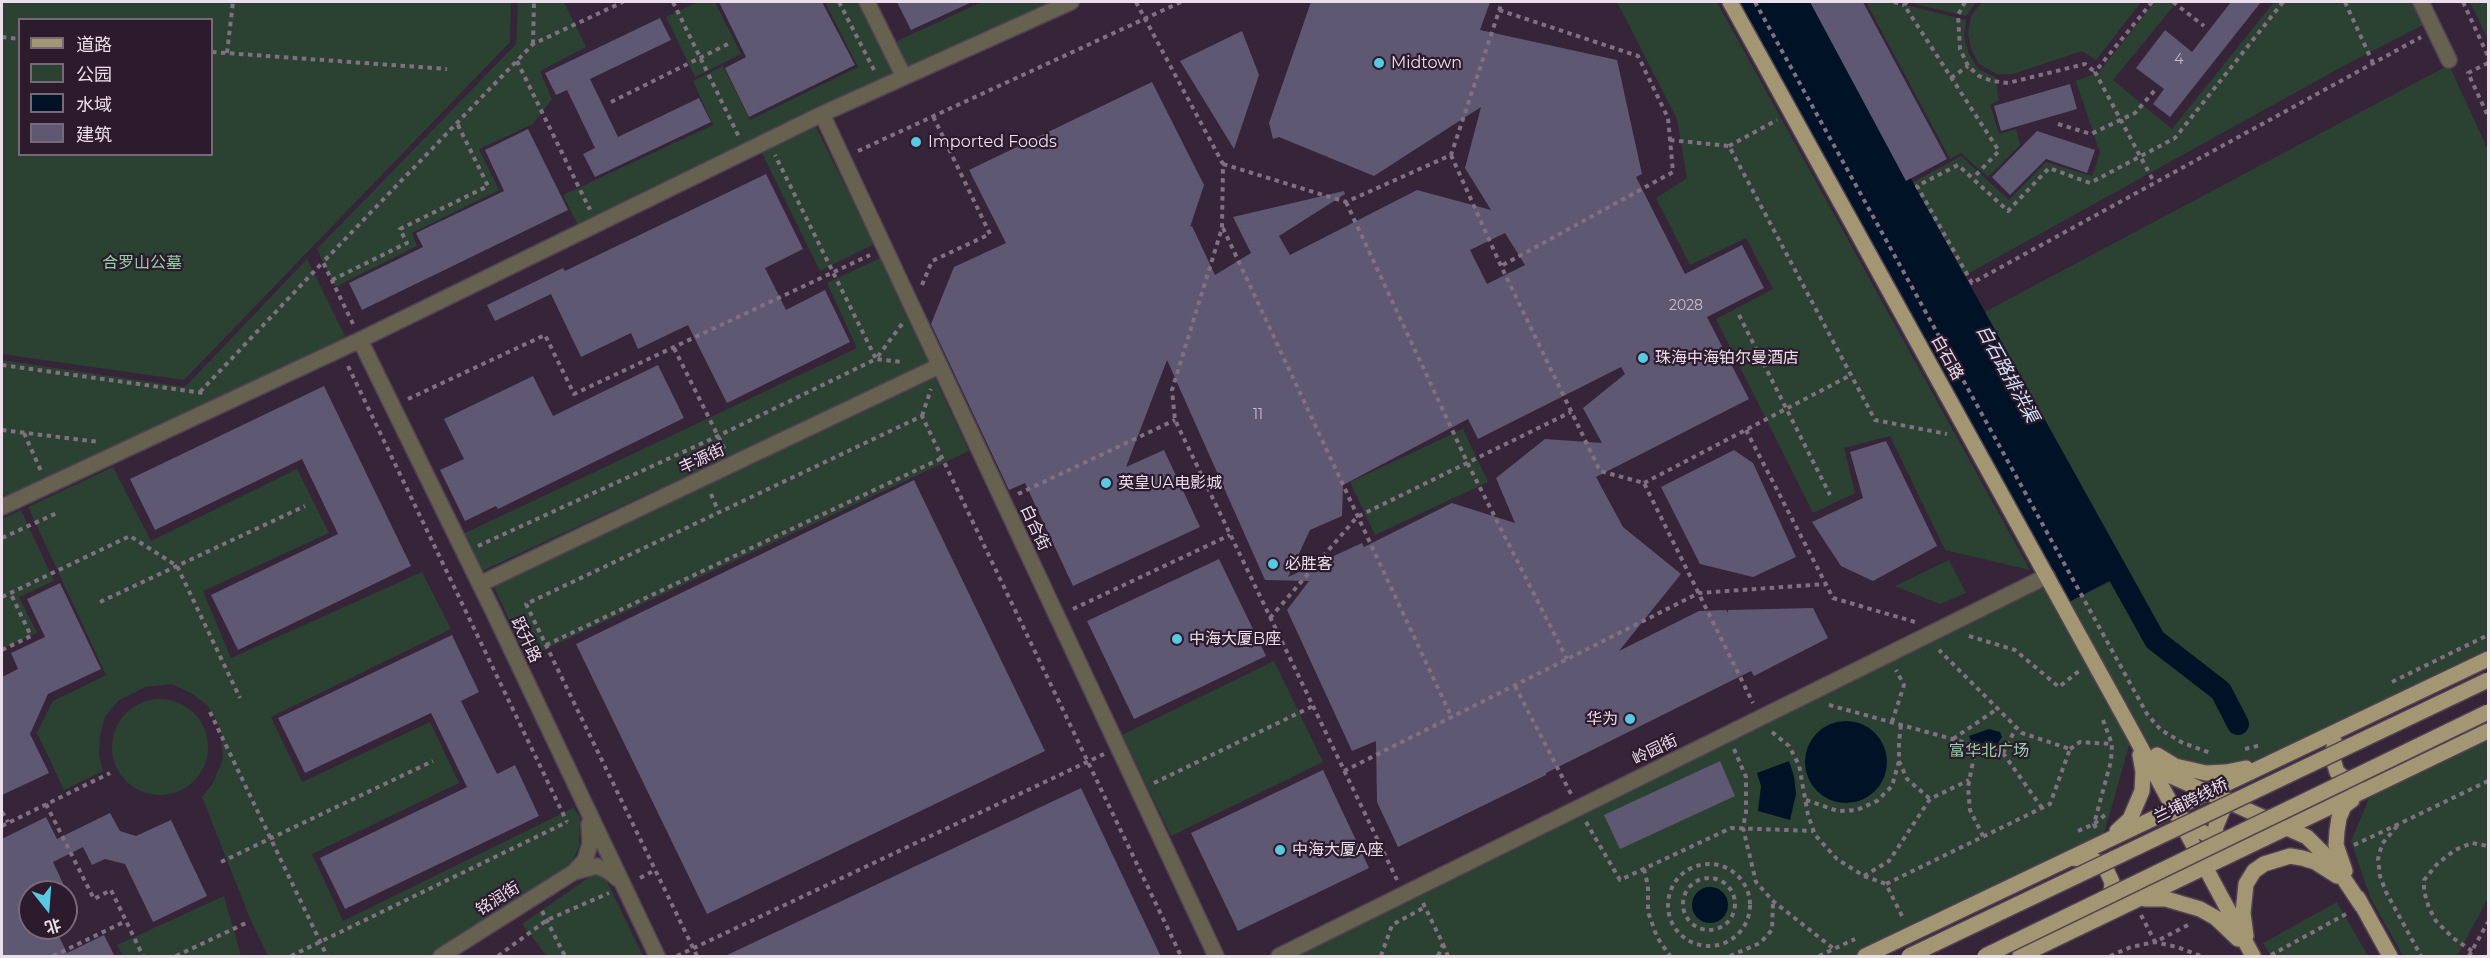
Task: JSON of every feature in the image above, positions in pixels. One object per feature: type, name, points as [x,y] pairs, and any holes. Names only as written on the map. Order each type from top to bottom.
[{"type":"main road","name":"白石路","points":[[1730,2],[2133,732]]},
{"type":"main road","points":[[1865,957],[2488,659]]},
{"type":"main road","name":"兰埔跨线桥","points":[[1909,957],[2488,680]]},
{"type":"main road","points":[[1984,957],[2488,712]]},
{"type":"main road","points":[[2348,726],[2338,735],[2334,746],[2332,756],[2337,772],[2349,782],[2362,786],[2376,785]]},
{"type":"main road","points":[[2020,957],[2488,731]]},
{"type":"main road","points":[[2133,732],[2164,761],[2206,773],[2240,770],[2281,758]]},
{"type":"main road","points":[[2133,732],[2158,766],[2171,776],[2307,837],[2322,849],[2343,875],[2362,906]]},
{"type":"main road","points":[[2133,732],[2179,806]]},
{"type":"main road","points":[[2103,842],[2130,819],[2142,791],[2143,771],[2133,732]]},
{"type":"main road","points":[[2210,866],[2213,839],[2220,812],[2244,779],[2258,768]]},
{"type":"main road","points":[[2171,776],[2179,806],[2190,832],[2210,866],[2223,902],[2253,957]]},
{"type":"main road","points":[[2359,794],[2344,806],[2339,818],[2336,845],[2340,861],[2390,957]]},
{"type":"main road","points":[[2190,832],[2226,844],[2241,845],[2260,841]]},
{"type":"main road","points":[[2142,899],[2174,872],[2185,858],[2190,832]]},
{"type":"main road","points":[[2253,957],[2244,927],[2243,899],[2246,884],[2254,871],[2264,864],[2290,856],[2315,862],[2338,878],[2362,906]]},
{"type":"main road","points":[[2067,859],[2094,860],[2100,862],[2108,871],[2112,882],[2112,897],[2105,913],[2097,920]]},
{"type":"main road","points":[[2142,899],[2166,899],[2200,909],[2216,918],[2231,931],[2253,957]]},
{"type":"street","points":[[867,2],[904,77]]},
{"type":"street","points":[[2,507],[360,340],[822,114],[1071,2]]},
{"type":"street","points":[[2421,2],[2449,60]]},
{"type":"street","name":"白合街","points":[[822,114],[1216,957]]},
{"type":"street","name":"跃升路","points":[[360,340],[480,584],[657,957]]},
{"type":"street","name":"丰源街","points":[[480,584],[939,366]]},
{"type":"street","name":"岭园街","points":[[1279,957],[2047,576]]},
{"type":"street","name":"铭润街","points":[[441,957],[574,872],[585,860],[591,844],[587,812]]},
{"type":"street","name":"铭润街","points":[[574,872],[597,866],[614,875],[623,886]]},
{"type":"path","points":[[227,53],[233,2]]},
{"type":"path","points":[[533,44],[534,2]]},
{"type":"path","points":[[192,400],[533,44],[623,2]]},
{"type":"path","points":[[673,2],[746,151]]},
{"type":"path","points":[[839,2],[872,70],[904,77]]},
{"type":"path","points":[[1136,2],[1223,164],[1222,228],[1172,390],[1175,420],[1344,771],[1410,891],[1425,907],[1448,957]]},
{"type":"path","points":[[842,158],[1181,2]]},
{"type":"path","points":[[1502,2],[1451,155],[1501,266],[1600,471],[1644,483],[1851,375]]},
{"type":"path","points":[[1755,2],[2147,714],[2161,730],[2183,743],[2201,751],[2222,754]]},
{"type":"path","points":[[1894,2],[1906,3],[1951,78],[1999,151],[1973,178]]},
{"type":"path","points":[[1965,2],[1958,15],[1958,31],[1960,49],[1968,66],[1980,76],[1992,81],[2008,83],[2085,64],[2095,72],[2154,182]]},
{"type":"path","points":[[2095,72],[2152,2]]},
{"type":"path","points":[[2173,2],[2204,26]]},
{"type":"path","points":[[2283,2],[2175,138],[2090,183],[2049,168],[2008,211],[1958,165],[1917,186],[1972,283],[2434,30]]},
{"type":"path","points":[[2345,2],[2373,63]]},
{"type":"path","points":[[2463,2],[2488,56]]},
{"type":"path","points":[[1500,10],[1638,56],[1668,117],[1672,172],[1501,266]]},
{"type":"path","points":[[2,38],[18,39]]},
{"type":"path","points":[[611,102],[728,45]]},
{"type":"path","points":[[213,52],[447,69]]},
{"type":"path","points":[[517,61],[590,208],[600,202]]},
{"type":"path","points":[[2488,63],[2468,72],[2488,116]]},
{"type":"path","points":[[1951,78],[1968,66]]},
{"type":"path","points":[[2058,124],[2091,135],[2135,113],[2155,90]]},
{"type":"path","points":[[1770,112],[1775,122]]},
{"type":"path","points":[[1670,140],[1729,146],[1791,113]]},
{"type":"path","points":[[464,552],[718,436],[876,359],[913,309],[932,261],[990,234],[933,116]]},
{"type":"path","points":[[332,280],[407,243],[400,229],[488,186],[457,123]]},
{"type":"path","points":[[728,140],[748,130]]},
{"type":"path","points":[[768,140],[876,359]]},
{"type":"path","points":[[1729,146],[1875,420],[1948,435],[1942,424]]},
{"type":"path","points":[[1223,164],[1346,202],[1451,155]]},
{"type":"path","points":[[1346,202],[1468,464],[1567,659]]},
{"type":"path","points":[[1222,228],[1452,718]]},
{"type":"path","points":[[393,406],[544,335],[574,394],[885,249]]},
{"type":"path","points":[[323,262],[360,340]]},
{"type":"path","points":[[1739,315],[1830,495]]},
{"type":"path","points":[[674,348],[732,464]]},
{"type":"path","points":[[340,349],[567,822]]},
{"type":"path","points":[[876,359],[908,363]]},
{"type":"path","points":[[2,365],[238,397]]},
{"type":"path","points":[[939,366],[922,416],[1181,957]]},
{"type":"path","points":[[1270,618],[1357,517],[1571,412]]},
{"type":"path","points":[[697,957],[526,604],[922,416]]},
{"type":"path","points":[[1002,501],[1175,420]]},
{"type":"path","points":[[2,430],[100,442]]},
{"type":"path","points":[[1746,430],[1833,598],[2015,650],[2059,687],[2093,660]]},
{"type":"path","points":[[24,433],[47,486]]},
{"type":"path","points":[[546,645],[942,458]]},
{"type":"path","points":[[1644,483],[1761,718],[1789,746],[1799,765],[1815,835],[1837,859],[1864,876],[1886,884],[1902,916]]},
{"type":"path","points":[[100,602],[305,506]]},
{"type":"path","points":[[2,538],[59,512]]},
{"type":"path","points":[[2,597],[130,536],[177,566],[240,698]]},
{"type":"path","points":[[1057,617],[1230,536]]},
{"type":"path","points":[[1344,771],[1699,593],[1826,584]]},
{"type":"path","points":[[2,650],[31,636],[10,592]]},
{"type":"path","points":[[1927,636],[2022,734],[2070,749]]},
{"type":"path","points":[[1889,655],[1904,685],[1893,722]]},
{"type":"path","points":[[2073,662],[2084,682]]},
{"type":"path","points":[[1515,686],[1578,808],[1620,880],[1731,828],[1813,831]]},
{"type":"path","points":[[1803,697],[2003,753],[2042,808]]},
{"type":"path","points":[[1138,791],[1313,706]]},
{"type":"path","points":[[1953,740],[1997,709]]},
{"type":"path","points":[[210,712],[327,957]]},
{"type":"path","points":[[2094,824],[2111,761],[2112,744],[2101,714]]},
{"type":"path","points":[[1806,800],[1838,811],[1857,810],[1877,801],[1892,786],[1899,761],[1901,725]]},
{"type":"path","points":[[2003,753],[2016,728]]},
{"type":"path","points":[[1729,734],[1746,777],[1746,812],[1743,828],[1756,882],[1773,901],[1834,949]]},
{"type":"path","points":[[1886,884],[2049,804],[2070,749],[2080,742],[2112,744]]},
{"type":"path","points":[[2242,750],[2262,745]]},
{"type":"path","points":[[1976,746],[1969,780],[1970,810],[1983,836]]},
{"type":"path","points":[[677,957],[1118,747]]},
{"type":"path","points":[[221,862],[433,761]]},
{"type":"path","points":[[1899,761],[1907,779],[1930,799]]},
{"type":"path","points":[[2,826],[110,773]]},
{"type":"path","points":[[1864,876],[1889,861],[1930,799],[1969,780]]},
{"type":"path","points":[[2421,957],[2386,892],[2380,876],[2378,859],[2382,844],[2391,831],[2403,822],[2488,781]]},
{"type":"path","points":[[46,804],[94,899],[111,890],[142,957]]},
{"type":"path","points":[[2,812],[8,822]]},
{"type":"path","points":[[291,957],[587,812]]},
{"type":"path","points":[[2472,951],[2453,938],[2436,921],[2424,891],[2424,880],[2438,863],[2455,850],[2472,843],[2488,846]]},
{"type":"path","points":[[1708,863],[1722,865],[1735,872],[1745,882],[1750,896],[1750,910],[1746,924],[1737,935],[1720,944],[1700,945],[1677,932],[1669,915],[1668,895],[1673,883],[1682,873],[1694,866],[1708,863]]},
{"type":"path","points":[[1644,869],[1648,886],[1648,912],[1657,938],[1670,957]]},
{"type":"path","points":[[498,957],[547,920],[655,870]]},
{"type":"path","points":[[1709,878],[1726,884],[1736,899],[1732,916],[1719,928],[1711,930],[1695,926],[1685,913],[1684,897],[1687,890],[1700,879],[1709,878]]},
{"type":"path","points":[[2268,957],[2386,892]]},
{"type":"path","points":[[535,897],[565,957]]},
{"type":"path","points":[[1730,957],[1760,943],[1772,930],[1773,901]]},
{"type":"path","points":[[1382,957],[1392,925],[1425,907]]},
{"type":"path","points":[[53,957],[126,921]]},
{"type":"path","points":[[2469,957],[2488,922]]},
{"type":"path","points":[[176,957],[246,923]]},
{"type":"path","points":[[2110,957],[2131,946],[2155,942],[2177,947],[2201,957]]},
{"type":"path","points":[[1438,957],[1443,944]]},
{"type":"green space","name":"合罗山公墓","points":[[2,2],[511,2],[510,42],[184,380],[2,354]]},
{"type":"green space","points":[[518,2],[564,2],[586,47],[540,71],[552,99],[533,124],[479,149],[499,190],[412,233],[417,246],[335,287],[317,249],[516,44]]},
{"type":"green space","points":[[698,2],[715,2],[741,54],[695,77],[666,17]]},
{"type":"green space","points":[[825,2],[861,2],[896,73],[580,229],[563,195],[713,125],[693,81],[723,66],[750,120],[858,67]]},
{"type":"green space","points":[[982,2],[1059,2],[907,70],[895,42]]},
{"type":"green space","points":[[1617,2],[1717,2],[2030,570],[1945,550],[1890,436],[1844,448],[1855,493],[1813,513],[1716,319],[1773,289],[1746,238],[1690,265],[1656,198],[1687,178],[1677,119]]},
{"type":"green space","points":[[1866,2],[1891,2],[1966,20],[1964,37],[1969,54],[1978,69],[1995,77],[1999,100],[1990,105],[1999,134],[2016,129],[2020,145],[1988,177],[1961,153],[1950,159]]},
{"type":"green space","points":[[1906,2],[1976,2],[1966,16]]},
{"type":"green space","points":[[1982,2],[2141,2],[2096,60],[2082,51],[2013,74],[1997,74],[1979,64],[1972,51],[1968,35],[1971,16]]},
{"type":"green space","points":[[2155,2],[2177,2],[2113,80],[2172,129],[2274,2],[2413,2],[2423,25],[2347,64],[1962,277],[1910,184],[1961,156],[2009,200],[2046,162],[2092,176],[2100,153],[2076,81],[2099,72]]},
{"type":"green space","points":[[2470,2],[2488,2],[2488,40]]},
{"type":"green space","name":"富华北广场","points":[[2449,65],[2488,150],[2488,657],[2220,786],[2160,757],[2133,732],[2102,840],[1862,956],[1280,956],[2046,577],[2064,604],[2120,577],[1977,316]]},
{"type":"green space","points":[[815,125],[874,244],[820,271],[761,151]]},
{"type":"green space","points":[[880,258],[929,363],[482,571],[463,534],[857,348],[827,283]]},
{"type":"green space","points":[[307,259],[346,338],[5,499],[2,491],[2,360],[185,387]]},
{"type":"green space","points":[[935,378],[969,451],[527,658],[493,585]]},
{"type":"green space","points":[[1463,429],[1488,482],[1375,535],[1350,482]]},
{"type":"green space","points":[[113,467],[151,541],[297,469],[329,533],[203,591],[231,658],[422,572],[451,629],[271,717],[302,782],[430,722],[459,783],[312,854],[343,921],[573,808],[580,817],[579,846],[570,867],[429,956],[268,956],[251,921],[202,797],[213,783],[223,759],[221,730],[208,706],[191,693],[172,684],[145,687],[118,701],[105,717],[100,735],[99,755],[103,771],[64,790],[37,733],[53,701],[106,675],[28,507]]},
{"type":"green space","points":[[21,510],[54,581],[19,597],[37,633],[2,649],[2,519]]},
{"type":"green space","points":[[1949,560],[1966,593],[1940,604],[1895,586]]},
{"type":"green space","points":[[1274,661],[1323,762],[1171,836],[1122,735]]},
{"type":"green space","points":[[160,699],[178,702],[194,713],[205,729],[208,747],[205,765],[194,781],[178,792],[160,795],[142,792],[126,781],[115,765],[112,747],[115,729],[126,713],[142,702]]},
{"type":"green space","points":[[2488,739],[2488,898],[2457,956],[2403,956],[2370,897],[2351,841],[2370,796]]},
{"type":"green space","points":[[601,869],[643,956],[547,956],[522,924]]},
{"type":"green space","points":[[224,896],[241,956],[123,956],[117,945]]},
{"type":"green space","points":[[2337,902],[2368,956],[2271,956],[2263,943]]},
{"type":"water","points":[[1729,2],[1799,2],[2119,576],[2063,605]]},
{"type":"water","points":[[1846,721],[1862,724],[1875,733],[1884,746],[1887,762],[1884,778],[1875,791],[1862,800],[1846,803],[1830,800],[1817,791],[1808,778],[1805,762],[1808,746],[1817,733],[1830,724]]},
{"type":"water","points":[[1989,729],[2000,732],[2002,737],[1996,746],[1971,741],[1969,736]]},
{"type":"water","points":[[1789,761],[1796,794],[1790,820],[1758,811],[1761,786],[1757,773]]},
{"type":"water","points":[[1710,887],[1723,892],[1728,905],[1723,918],[1710,923],[1697,918],[1692,905],[1697,892]]},
{"type":"building","points":[[719,2],[822,2],[855,65],[749,117],[725,68],[746,57]]},
{"type":"building","points":[[897,2],[972,2],[911,30]]},
{"type":"building","points":[[1311,2],[1490,2],[1480,30],[1617,60],[1642,174],[1636,177],[1685,274],[1742,245],[1764,288],[1707,317],[1749,399],[1596,477],[1623,527],[1681,574],[1619,651],[1699,611],[1726,610],[1728,613],[1728,610],[1813,608],[1828,638],[1754,676],[1751,671],[1398,847],[1377,802],[1376,741],[1352,751],[1287,610],[1309,581],[1265,580],[1167,360],[1126,467],[1164,450],[1200,527],[1073,586],[1025,483],[1009,490],[931,324],[954,267],[1006,243],[969,170],[1152,82],[1204,185],[1190,227],[1192,226],[1215,275],[1251,253],[1233,217],[1344,191],[1345,194],[1279,236],[1290,255],[1417,190],[1491,210],[1465,168],[1481,107],[1374,176],[1279,137],[1273,139],[1269,123]],"holes":[[[1505,233],[1525,265],[1487,284],[1470,250]],[[1621,367],[1625,374],[1583,408],[1602,443],[1545,439],[1496,478],[1515,523],[1452,503],[1364,547],[1362,543],[1288,577],[1310,530],[1342,516],[1343,485],[1468,419],[1478,439]]]},
{"type":"building","points":[[1810,2],[1863,2],[1947,159],[1906,181]]},
{"type":"building","points":[[2231,2],[2261,2],[2170,117],[2153,104],[2164,89],[2136,68],[2165,30],[2192,52]]},
{"type":"building","points":[[660,18],[671,40],[590,79],[618,137],[699,98],[711,122],[595,177],[583,154],[595,148],[567,90],[556,95],[545,73]]},
{"type":"building","points":[[1242,31],[1259,75],[1234,149],[1180,61]]},
{"type":"building","points":[[2070,84],[2077,109],[2001,131],[1994,106]]},
{"type":"building","points":[[528,129],[568,210],[362,310],[349,283],[423,247],[416,233],[504,191],[485,150]]},
{"type":"building","points":[[2037,131],[2095,150],[2087,173],[2046,159],[2010,195],[1992,177]]},
{"type":"building","points":[[766,174],[803,249],[765,268],[786,310],[825,290],[850,342],[727,403],[688,325],[638,349],[631,333],[581,357],[551,294],[495,321],[487,305],[563,268],[565,271]]},
{"type":"building","points":[[658,365],[684,418],[498,509],[496,506],[465,521],[440,470],[464,459],[444,419],[533,376],[553,416]]},
{"type":"building","points":[[324,386],[411,566],[238,650],[211,595],[338,534],[302,459],[155,530],[130,479]]},
{"type":"building","points":[[1886,441],[1937,546],[1873,581],[1841,566],[1812,522],[1863,498],[1850,452]]},
{"type":"building","points":[[1734,450],[1753,463],[1796,557],[1753,577],[1700,564],[1661,487]]},
{"type":"building","points":[[914,480],[1045,751],[707,914],[576,644]]},
{"type":"building","name":"中海大厦B座","points":[[1219,559],[1266,656],[1134,719],[1087,621]]},
{"type":"building","points":[[60,583],[101,669],[48,694],[30,734],[49,773],[2,795],[2,677],[18,669],[11,653],[45,637],[27,599]]},
{"type":"building","points":[[452,635],[479,692],[461,701],[497,774],[515,765],[539,816],[345,909],[320,858],[467,787],[431,713],[305,773],[278,718]]},
{"type":"building","points":[[1720,761],[1735,796],[1620,849],[1604,815]]},
{"type":"building","name":"中海大厦A座","points":[[1323,770],[1369,868],[1238,931],[1191,833]]},
{"type":"building","points":[[1081,788],[1161,957],[723,957]]},
{"type":"building","points":[[110,813],[120,831],[136,836],[171,820],[207,896],[153,922],[125,864],[105,859],[92,865],[83,847],[53,862],[61,880],[18,880],[18,940],[61,940],[67,953],[104,935],[115,957],[2,957],[2,839],[46,817],[57,839]]},
{"type":"waterway","name":"白石路排洪渠","points":[[1800,2],[2155,640],[2221,691],[2238,724]]},
{"type":"place","name":"Midtown","points":[[1379,63]]},
{"type":"place","name":"Imported Foods","points":[[916,142]]},
{"type":"place","name":"珠海中海铂尔曼酒店","points":[[1643,358]]},
{"type":"place","name":"英皇UA电影城","points":[[1106,483]]},
{"type":"place","name":"必胜客","points":[[1273,564]]},
{"type":"place","name":"中海大厦B座","points":[[1177,639]]},
{"type":"place","name":"华为","points":[[1630,719]]},
{"type":"place","name":"中海大厦A座","points":[[1280,850]]}]
